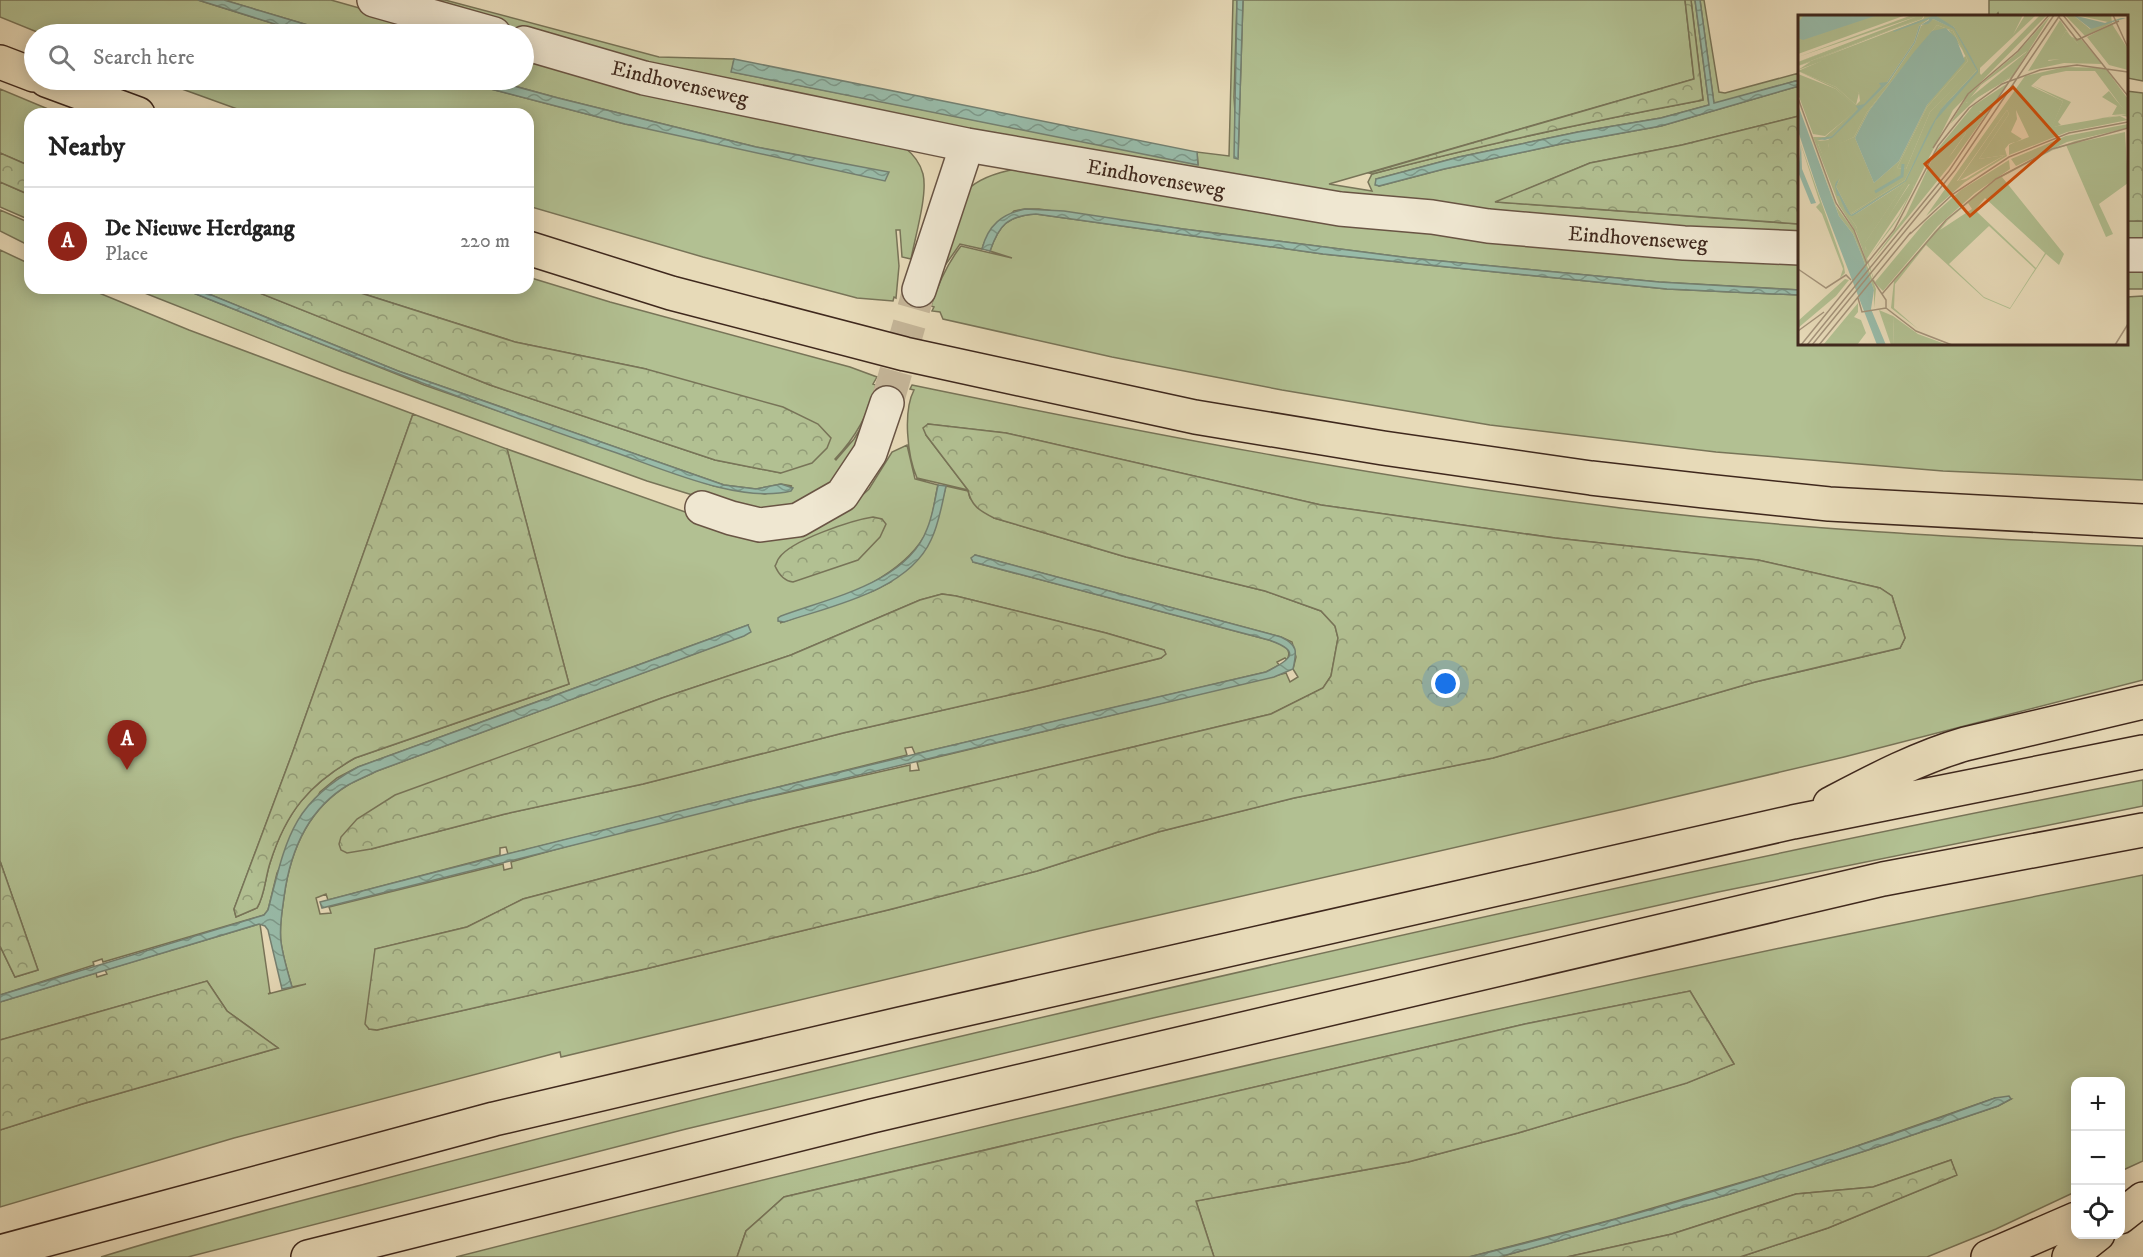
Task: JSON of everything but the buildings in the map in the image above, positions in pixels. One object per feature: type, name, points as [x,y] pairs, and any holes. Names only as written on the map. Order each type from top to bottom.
[{"type":"highway","points":[[0,62],[24,71]]},
{"type":"highway","points":[[73,90],[122,108]]},
{"type":"highway","points":[[534,250],[671,293],[894,352],[1195,417],[1556,473],[1705,491],[1830,504],[2143,521]]},
{"type":"highway","points":[[1793,822],[1937,752],[2143,702]]},
{"type":"highway","points":[[0,1252],[494,1119],[1793,822],[2143,752]]},
{"type":"highway","points":[[308,1257],[872,1116],[1883,879],[2143,830]]},
{"type":"highway","points":[[2125,1197],[2143,1190]]},
{"type":"highway","points":[[2125,1214],[2143,1199]]},
{"type":"highway","points":[[1988,1257],[2071,1221]]},
{"type":"highway","points":[[2069,1257],[2092,1239]]},
{"type":"street","points":[[374,0],[459,24]]},
{"type":"street","name":"Eindhovenseweg","points":[[534,46],[644,78],[967,145],[1340,209],[1432,217],[1488,226],[1673,242],[1798,248]]},
{"type":"street","points":[[919,290],[967,145]]},
{"type":"street","points":[[702,508],[760,525],[798,520],[842,495],[870,453],[887,403]]},
{"type":"green space","points":[[0,0],[198,0],[275,24],[24,24],[24,27],[0,17]]},
{"type":"green space","points":[[224,0],[331,0],[416,24],[304,24]]},
{"type":"green space","points":[[400,0],[445,0],[659,57],[734,59],[732,72],[1198,164],[1197,152],[1229,156],[1233,0],[1237,0],[1234,97],[1238,158],[1243,0],[1685,0],[1694,79],[1329,184],[1372,191],[1368,182],[1372,174],[1537,134],[1703,100],[1691,0],[1695,0],[1709,105],[1661,118],[1578,132],[1459,157],[1376,179],[1379,186],[1444,169],[1561,144],[1661,126],[1798,86],[1798,116],[1682,145],[1590,163],[1497,202],[1798,224],[1798,239],[1529,220],[1034,148],[534,37],[534,24],[485,24]]},
{"type":"green space","points":[[1685,0],[1691,0],[1703,100],[1537,134],[1369,173],[1694,79]]},
{"type":"green space","points":[[1700,0],[1704,0],[1719,92],[1725,93],[1798,73],[1798,80],[1714,104]]},
{"type":"green space","points":[[1989,0],[2143,0],[2143,81],[2128,78],[2128,15],[1999,15],[1998,13],[1989,15]]},
{"type":"green space","points":[[534,56],[904,147],[920,166],[924,193],[911,259],[902,257],[900,230],[896,230],[899,266],[896,298],[894,297],[893,301],[857,298],[703,257],[534,208],[534,108],[234,108],[185,90],[494,90],[625,124],[889,173],[756,147],[529,90],[534,90]]},
{"type":"green space","points":[[0,89],[46,108],[24,108],[24,163],[0,153]]},
{"type":"green space","points":[[2128,91],[2143,93],[2143,221],[2128,221]]},
{"type":"green space","points":[[1798,116],[1798,224],[1495,202],[1590,163],[1682,145]]},
{"type":"green space","points":[[0,153],[24,163],[24,192],[0,182]]},
{"type":"green space","points":[[1017,169],[1798,259],[1798,290],[1659,282],[1410,258],[1039,209],[1014,211],[984,243],[982,249],[960,244],[944,267],[936,265],[954,214],[966,191],[977,182]]},
{"type":"green space","points":[[0,182],[24,192],[24,217],[0,207]]},
{"type":"green space","points":[[0,210],[24,220],[24,243],[0,231]]},
{"type":"green space","points":[[1036,214],[1323,254],[1667,289],[1798,295],[1798,345],[2128,345],[2128,297],[2143,296],[2143,480],[1943,471],[1716,452],[1490,425],[1282,390],[1112,357],[943,319],[940,312],[932,311],[934,307],[931,306],[940,282],[961,246],[1012,258],[990,251],[1001,228],[1011,220]]},
{"type":"green space","points":[[2128,221],[2143,221],[2143,243],[2128,243]]},
{"type":"green space","points":[[0,250],[24,261],[24,294],[102,294],[189,330],[413,414],[292,754],[234,909],[236,917],[257,908],[262,898],[276,845],[292,814],[312,789],[339,768],[355,758],[569,684],[507,449],[722,525],[847,509],[869,489],[892,452],[907,445],[915,479],[938,485],[931,518],[924,537],[912,553],[879,579],[839,599],[780,623],[873,591],[891,582],[934,532],[946,486],[968,491],[970,498],[994,518],[1126,557],[1265,591],[1321,611],[1335,626],[1338,638],[1331,676],[1323,688],[1271,714],[794,828],[523,899],[467,927],[375,949],[369,1029],[377,1030],[645,969],[892,909],[1037,871],[1158,832],[1294,798],[1493,758],[1755,682],[1900,648],[1905,638],[1892,596],[1880,588],[1758,560],[1555,538],[1321,505],[1006,433],[928,424],[926,435],[968,490],[917,478],[911,458],[907,421],[914,390],[910,389],[912,385],[1261,453],[1437,482],[1613,507],[1811,527],[2143,546],[2143,680],[1844,757],[1624,809],[1089,931],[561,1057],[560,1052],[234,1138],[0,1207],[0,1130],[278,1048],[227,1011],[207,981],[0,1040],[0,1002],[96,973],[97,977],[107,974],[105,970],[259,924],[270,993],[268,994],[306,984],[292,987],[286,965],[280,936],[284,897],[291,864],[303,833],[322,806],[334,795],[348,785],[377,771],[743,636],[748,625],[358,767],[337,778],[320,792],[277,873],[268,910],[264,915],[103,962],[102,959],[93,962],[94,965],[0,995],[0,946],[15,977],[38,970],[0,861]],"holes":[[[975,555],[1281,637],[1292,642],[1296,657],[1293,669],[1298,677],[1290,682],[1286,673],[917,762],[919,770],[910,771],[910,765],[759,799],[560,848],[511,862],[512,868],[504,870],[503,864],[329,907],[331,913],[320,914],[316,898],[326,894],[328,900],[500,855],[500,848],[506,847],[508,854],[907,755],[905,748],[912,747],[915,754],[1266,672],[1279,665],[1277,662],[1285,658],[1287,660],[1289,655],[1285,646],[1269,640],[973,562]],[[942,594],[1106,633],[1164,650],[1165,653],[1161,658],[843,733],[643,784],[505,814],[371,849],[501,757],[662,698],[791,655],[920,600]]]},
{"type":"green space","points":[[2143,262],[2143,289],[2128,289],[2128,263]]},
{"type":"green space","points":[[534,279],[610,302],[850,367],[877,377],[865,416],[849,443],[835,459],[854,439],[862,426],[870,430],[838,489],[781,513],[725,505],[647,481],[342,371],[147,294],[196,294],[424,385],[714,486],[765,494],[792,486],[781,484],[756,489],[724,485],[398,371],[209,294],[262,294],[490,385],[715,460],[781,473],[646,369],[515,342],[364,294],[534,294]]},
{"type":"green space","points":[[262,294],[364,294],[515,342],[646,369],[783,407],[818,424],[831,438],[827,448],[812,463],[781,473],[715,460],[490,385]]},
{"type":"green space","points":[[413,414],[507,449],[569,684],[355,758],[339,768],[312,789],[292,814],[276,845],[262,898],[257,908],[236,917],[234,909],[292,754]]},
{"type":"green space","points":[[928,424],[1006,433],[1321,505],[1555,538],[1758,560],[1880,588],[1892,596],[1905,638],[1900,648],[1755,682],[1493,758],[1294,798],[1158,832],[1037,871],[892,909],[645,969],[377,1030],[369,1029],[365,1024],[375,949],[467,927],[523,899],[622,873],[794,828],[1271,714],[1323,688],[1331,676],[1338,638],[1335,626],[1321,611],[1265,591],[1126,557],[994,518],[974,504],[968,490],[926,435],[923,428]]},
{"type":"green space","points":[[873,517],[882,519],[886,524],[880,537],[858,560],[793,582],[780,575],[775,566],[778,559],[796,544],[852,522]]},
{"type":"green space","points":[[942,594],[1106,633],[1164,650],[1166,654],[1161,658],[1027,691],[843,733],[643,784],[505,814],[371,849],[347,853],[341,850],[339,844],[341,837],[357,819],[395,795],[662,698],[791,655],[920,600]]},
{"type":"green space","points":[[2143,780],[2143,806],[1718,892],[1153,1018],[686,1129],[188,1257],[101,1257],[233,1219],[518,1144],[979,1032],[1560,900],[1851,838]]},
{"type":"green space","points":[[0,861],[38,970],[15,977],[0,946]]},
{"type":"green space","points":[[2143,875],[2143,1161],[2125,1169],[2125,1077],[2071,1077],[2071,1194],[1996,1229],[1927,1257],[1740,1257],[1828,1228],[1956,1175],[1951,1160],[1873,1187],[1796,1194],[1672,1234],[1567,1257],[1499,1257],[1730,1194],[1871,1149],[1998,1106],[2011,1099],[1995,1098],[1808,1163],[1615,1219],[1469,1257],[1214,1257],[1196,1201],[1408,1162],[1518,1133],[1686,1083],[1734,1064],[1690,991],[1525,1024],[784,1197],[746,1231],[737,1257],[456,1257],[787,1174],[1119,1095],[1452,1019],[1785,947]]},
{"type":"green space","points":[[207,981],[227,1011],[278,1048],[0,1130],[0,1040]]},
{"type":"green space","points":[[1690,991],[1734,1064],[1687,1083],[1518,1133],[1408,1162],[1196,1201],[1214,1257],[737,1257],[746,1231],[784,1197],[1525,1024]]},
{"type":"green space","points":[[1951,1160],[1957,1175],[1828,1228],[1740,1257],[1567,1257],[1672,1234],[1796,1194],[1873,1187]]},
{"type":"water","points":[[198,0],[224,0],[304,24],[275,24]]},
{"type":"water","points":[[1237,0],[1243,0],[1238,159],[1234,158]]},
{"type":"water","points":[[1695,0],[1700,0],[1714,103],[1798,80],[1798,86],[1661,126],[1561,144],[1444,169],[1379,186],[1375,185],[1376,179],[1459,157],[1578,132],[1661,118],[1709,105]]},
{"type":"water","points":[[734,59],[1197,152],[1198,165],[731,72]]},
{"type":"water","points":[[494,90],[529,90],[756,147],[889,172],[885,181],[625,124]]},
{"type":"water","points":[[1025,209],[1064,211],[1183,229],[1410,258],[1659,282],[1798,290],[1798,295],[1667,289],[1323,254],[1036,214],[1018,217],[1005,223],[990,251],[982,249],[992,227],[1009,214]]},
{"type":"water","points":[[196,294],[209,294],[398,371],[724,485],[756,489],[781,484],[793,488],[791,491],[770,494],[748,493],[724,489],[676,475],[341,352]]},
{"type":"water","points":[[938,485],[946,486],[934,534],[920,558],[905,572],[866,594],[784,622],[778,621],[781,616],[864,586],[885,576],[902,563],[917,548],[927,529]]},
{"type":"water","points":[[975,555],[1281,637],[1291,643],[1295,649],[1293,669],[1274,677],[758,799],[322,908],[320,902],[674,812],[1266,672],[1281,664],[1289,656],[1286,648],[1269,640],[973,562],[971,558]]},
{"type":"water","points":[[748,625],[751,632],[744,636],[377,771],[348,785],[334,795],[322,806],[303,833],[287,880],[280,936],[292,987],[282,989],[268,930],[259,924],[0,1002],[0,995],[264,915],[268,910],[287,844],[305,810],[318,795],[358,767]]},
{"type":"water","points":[[2009,1096],[2011,1099],[1998,1106],[1730,1194],[1499,1257],[1469,1257],[1602,1223],[1734,1185],[1800,1165],[1995,1098]]},
{"type":"tunnel","points":[[887,403],[919,290]]},
{"type":"place","name":"De Nieuwe Herdgang","points":[[127,770]]}]
